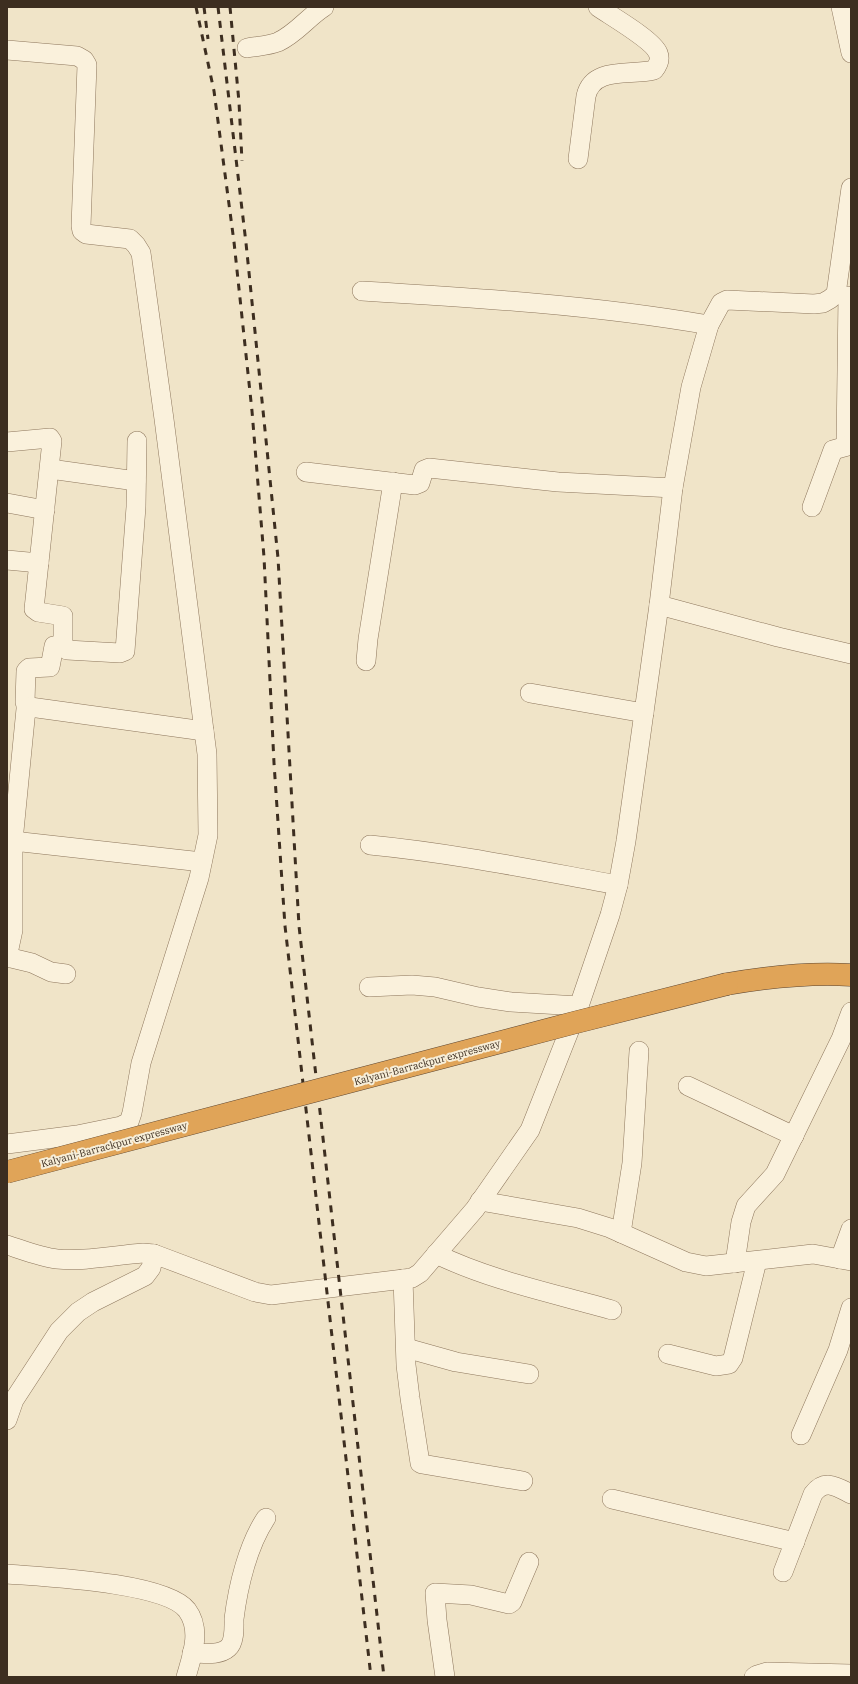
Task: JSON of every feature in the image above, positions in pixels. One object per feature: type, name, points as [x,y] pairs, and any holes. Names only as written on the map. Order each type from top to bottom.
[{"type":"highway","name":"Kalyani-Barrackpur expressway","points":[[7,1172],[727,984],[774,976],[834,973],[851,975]]},
{"type":"street","points":[[247,48],[269,45],[280,41],[294,32],[324,7]]},
{"type":"street","points":[[578,159],[586,96],[588,88],[592,82],[610,75],[654,70],[659,63],[659,55],[649,43],[598,7]]},
{"type":"street","points":[[841,7],[851,52]]},
{"type":"street","points":[[7,50],[77,56],[84,60],[88,65],[82,231],[86,234],[130,239],[141,253],[207,754],[208,835],[199,878],[141,1063],[129,1122],[121,1126],[77,1135],[7,1144]]},
{"type":"street","points":[[812,507],[833,450],[848,445],[845,296],[851,188]]},
{"type":"street","points":[[362,291],[569,306],[657,316],[709,325]]},
{"type":"street","points":[[7,1245],[41,1256],[70,1260],[143,1253],[154,1254],[255,1292],[271,1295],[412,1278],[420,1273],[480,1201],[530,1130],[579,1006],[610,915],[618,885],[626,841],[660,605],[673,488],[691,387],[709,325],[724,300],[814,304],[823,303],[830,299],[845,296]]},
{"type":"street","points":[[7,442],[52,439],[34,609],[38,612],[63,616],[62,646]]},
{"type":"street","points":[[66,974],[51,972],[32,962],[7,958],[13,930],[10,919],[13,841],[27,708],[25,702],[26,672],[29,668],[50,667],[53,649],[56,646],[62,646],[67,650],[120,654],[125,651],[136,507],[137,441]]},
{"type":"street","points":[[306,472],[418,485],[424,470],[429,468],[573,483],[673,488]]},
{"type":"street","points":[[50,469],[136,481]]},
{"type":"street","points":[[366,661],[369,632],[382,560],[393,482]]},
{"type":"street","points":[[7,503],[45,510]]},
{"type":"street","points":[[7,560],[39,563]]},
{"type":"street","points":[[660,605],[778,637],[851,654]]},
{"type":"street","points":[[530,693],[644,713]]},
{"type":"street","points":[[27,708],[204,731]]},
{"type":"street","points":[[13,841],[202,862]]},
{"type":"street","points":[[370,846],[450,854],[618,885]]},
{"type":"street","points":[[369,987],[412,985],[435,987],[478,997],[511,1002],[579,1006]]},
{"type":"street","points":[[735,1263],[741,1222],[746,1206],[775,1174],[840,1039],[851,1012]]},
{"type":"street","points":[[621,1233],[632,1164],[639,1051]]},
{"type":"street","points":[[688,1086],[794,1136]]},
{"type":"street","points":[[480,1201],[578,1218],[610,1228],[686,1262],[706,1266],[813,1254],[845,1260],[851,1229]]},
{"type":"street","points":[[7,1420],[16,1397],[59,1331],[78,1312],[93,1302],[145,1276],[151,1268],[154,1254]]},
{"type":"street","points":[[436,1254],[484,1274],[612,1310]]},
{"type":"street","points":[[668,1354],[716,1366],[729,1364],[733,1358],[744,1320],[757,1261]]},
{"type":"street","points":[[403,1279],[410,1398],[420,1463],[523,1481]]},
{"type":"street","points":[[801,1435],[838,1350],[851,1308]]},
{"type":"street","points":[[406,1348],[456,1362],[529,1374]]},
{"type":"street","points":[[783,1572],[813,1494],[817,1488],[820,1486],[832,1485],[851,1494]]},
{"type":"street","points":[[612,1499],[795,1542]]},
{"type":"street","points":[[192,1653],[220,1652],[228,1648],[232,1642],[236,1606],[247,1560],[257,1532],[266,1518]]},
{"type":"street","points":[[445,1677],[437,1620],[435,1593],[471,1595],[509,1604],[512,1602],[529,1562]]},
{"type":"street","points":[[7,1574],[91,1580],[154,1592],[173,1599],[186,1609],[192,1620],[195,1644],[186,1677]]},
{"type":"street","points":[[754,1677],[757,1674],[767,1672],[851,1674]]},
{"type":"railway","points":[[196,7],[214,91],[234,242],[252,411],[264,557],[274,763],[285,926],[371,1677]]},
{"type":"railway","points":[[204,7],[208,39]]},
{"type":"railway","points":[[218,7],[246,243],[278,558],[299,926],[384,1677]]},
{"type":"railway","points":[[230,7],[239,102],[242,161]]}]
